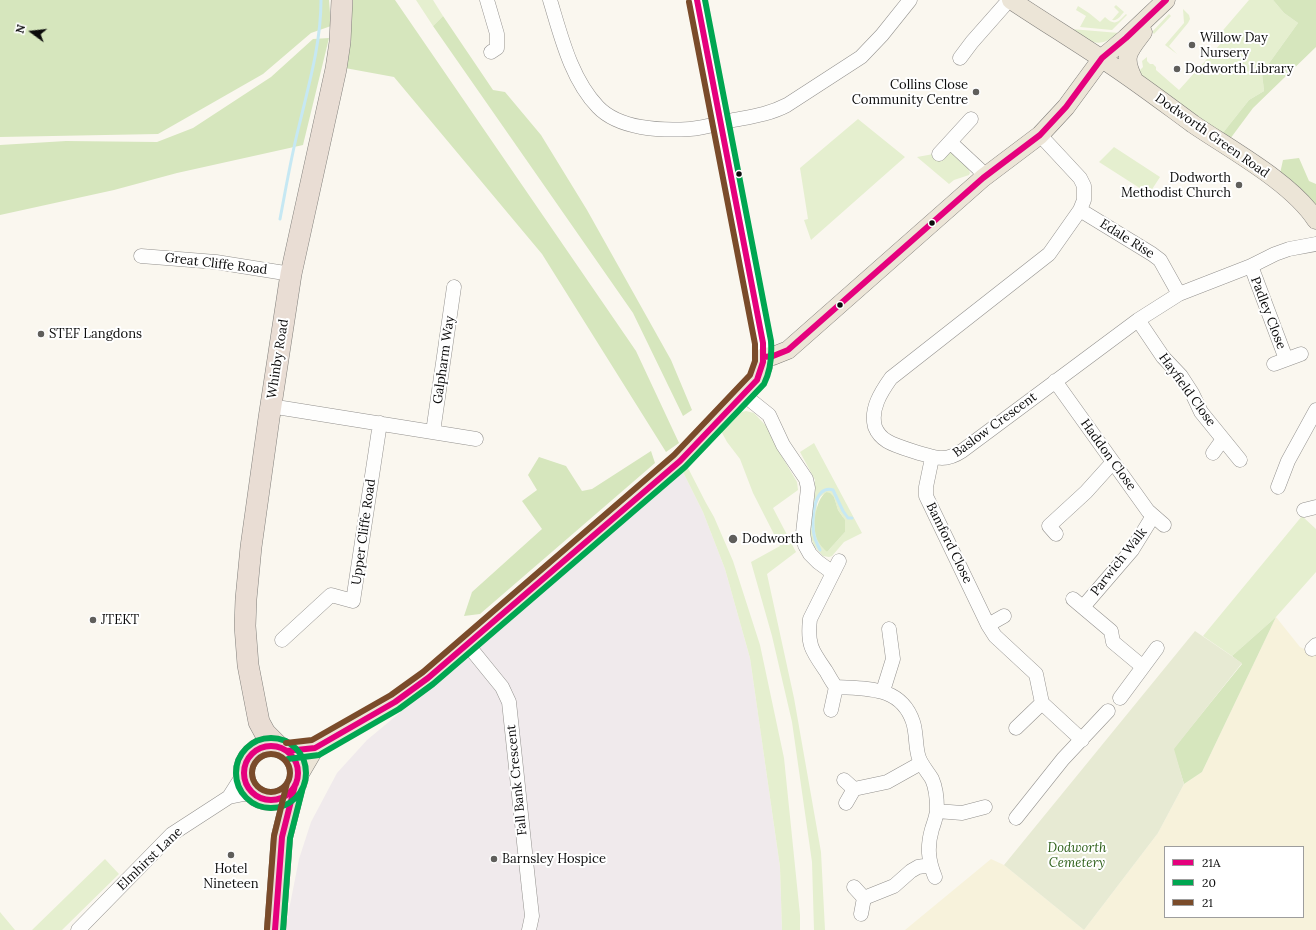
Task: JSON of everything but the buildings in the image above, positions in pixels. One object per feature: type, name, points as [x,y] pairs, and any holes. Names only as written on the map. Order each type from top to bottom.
[{"type":"highway","name":"Whinby Road","points":[[283,749],[265,733],[259,722],[248,665],[246,599],[251,547],[270,406],[291,274],[336,69],[340,42],[342,0]]},
{"type":"highway","name":"Whinby Road","points":[[248,760],[259,722]]},
{"type":"highway","points":[[276,930],[282,837],[297,781],[296,763],[283,749],[272,746],[262,748],[248,760],[244,775],[246,783],[270,808],[282,837]]},
{"type":"highway","points":[[257,796],[269,800],[279,799],[289,794],[297,781]]},
{"type":"main road","name":"Dodworth Green Road","points":[[1010,0],[1102,58],[1283,186],[1305,206],[1316,220]]},
{"type":"main road","points":[[283,749],[315,748],[395,702],[428,678],[680,461],[757,380],[761,373],[764,357],[773,356],[788,350],[983,178],[1040,135],[1066,107],[1102,58],[1126,38],[1166,0]]},
{"type":"main road","points":[[1134,80],[1128,69],[1127,58],[1129,49],[1142,33],[1152,14]]},
{"type":"main road","points":[[297,781],[315,748]]},
{"type":"street","points":[[487,0],[497,34],[497,48],[490,52]]},
{"type":"street","points":[[550,0],[560,34],[573,67],[584,91],[599,108],[616,119],[630,124],[667,130],[691,129],[752,117],[780,109],[839,73],[861,57],[882,35],[910,0]]},
{"type":"street","points":[[697,0],[762,332],[764,357]]},
{"type":"street","points":[[960,58],[977,43],[1010,0]]},
{"type":"street","points":[[939,154],[971,119]]},
{"type":"street","name":"Baslow Crescent","points":[[1040,135],[1080,178],[1084,186],[1084,200],[1080,210],[1049,254],[891,378],[881,393],[876,405],[874,417],[875,428],[887,441],[932,458],[953,456],[962,451],[1138,320],[1180,294],[1251,266],[1275,254],[1289,249],[1316,244]]},
{"type":"street","points":[[950,142],[979,169],[983,178]]},
{"type":"street","name":"Edale Rise","points":[[1080,210],[1160,260],[1180,294]]},
{"type":"street","name":"Great Cliffe Road","points":[[141,256],[216,262],[291,274]]},
{"type":"street","name":"Padley Close","points":[[1251,266],[1280,362],[1301,354]]},
{"type":"street","name":"Galpharm Way","points":[[433,432],[454,287]]},
{"type":"street","name":"Hayfield Close","points":[[1138,320],[1163,357],[1181,376],[1192,393],[1201,412],[1240,460]]},
{"type":"street","name":"Haddon Close","points":[[1055,381],[1159,521]]},
{"type":"street","points":[[744,395],[770,415],[783,445],[806,479],[808,488],[803,533],[810,554],[814,558],[836,567],[810,619],[809,629],[809,640],[813,652],[836,687],[831,710]]},
{"type":"street","points":[[270,406],[476,439]]},
{"type":"street","points":[[1278,487],[1288,461],[1316,410]]},
{"type":"street","name":"Upper Cliffe Road","points":[[282,640],[331,595],[354,600],[380,424]]},
{"type":"street","name":"Hayfield Close","points":[[1213,453],[1223,439]]},
{"type":"street","name":"Bamford Close","points":[[932,458],[926,487],[926,496],[988,624],[995,636],[1036,674],[1042,702]]},
{"type":"street","points":[[1056,534],[1049,526],[1086,492],[1114,462]]},
{"type":"street","name":"Parwich Walk","points":[[1143,667],[1113,642],[1112,631],[1078,603],[1159,521]]},
{"type":"street","points":[[988,624],[1004,616]]},
{"type":"street","points":[[883,691],[893,659],[889,630]]},
{"type":"street","name":"Fall Bank Crescent","points":[[467,644],[502,687],[509,702],[530,889],[532,916],[529,930]]},
{"type":"street","points":[[1120,698],[1157,648]]},
{"type":"street","points":[[836,687],[883,691],[900,702],[908,712],[913,723],[916,748],[922,763],[933,780],[936,791],[937,811],[928,845],[932,871],[918,867],[911,871],[894,886],[864,898]]},
{"type":"street","points":[[1016,728],[1042,702],[1082,740]]},
{"type":"street","points":[[1016,818],[1063,759],[1108,711]]},
{"type":"street","name":"Elmhirst Lane","points":[[228,797],[242,775],[248,760]]},
{"type":"street","points":[[846,803],[849,785],[887,782],[922,763]]},
{"type":"street","name":"Elmhirst Lane","points":[[87,927],[172,834],[228,797],[244,794],[257,796]]},
{"type":"street","points":[[937,811],[962,813],[985,807]]},
{"type":"street","points":[[854,886],[864,898]]},
{"type":"street","points":[[861,914],[864,898]]},
{"type":"shaded area","points":[[682,470],[703,512],[725,569],[750,658],[780,867],[782,930],[285,930],[299,859],[311,822],[337,773],[367,740],[474,651]]},
{"type":"shaded area","points":[[1276,617],[1300,647],[1316,655],[1316,930],[1084,930],[1158,833],[1184,784],[1202,772]]},
{"type":"shaded area","points":[[991,859],[1004,865],[1084,930],[905,930]]},
{"type":"green space","points":[[0,0],[329,0],[331,26],[311,33],[263,74],[158,134],[0,137]]},
{"type":"green space","points":[[353,0],[395,0],[636,351],[679,443],[666,452],[542,254],[394,77],[345,68]]},
{"type":"green space","points":[[416,0],[433,0],[443,16],[433,26]]},
{"type":"green space","points":[[1249,0],[1273,0],[1284,13],[1298,23],[1262,73],[1264,91],[1249,100],[1222,134],[1146,82],[1138,72],[1143,67],[1142,61],[1147,57],[1147,61],[1150,64],[1153,64],[1156,67],[1156,70],[1179,90],[1223,41],[1218,36]]},
{"type":"green space","points":[[1273,0],[1316,0],[1316,47],[1253,108],[1230,139],[1222,134],[1249,100],[1264,91],[1262,73],[1298,23],[1284,13]]},
{"type":"green space","points":[[1116,5],[1124,12],[1117,19],[1112,20],[1119,12],[1114,7]]},
{"type":"green space","points":[[1078,6],[1100,22],[1105,17],[1111,22],[1116,22],[1126,14],[1127,15],[1112,30],[1080,27],[1086,16],[1076,10]]},
{"type":"green space","points":[[1183,9],[1189,15],[1190,19],[1169,46],[1177,54],[1165,45],[1184,23]]},
{"type":"green space","points":[[1169,14],[1171,16],[1154,34],[1152,32]]},
{"type":"green space","points":[[443,16],[493,90],[505,92],[541,135],[587,210],[671,360],[692,410],[683,416],[633,313],[433,26]]},
{"type":"green space","points":[[1071,29],[1119,33],[1100,43],[1084,38]]},
{"type":"green space","points":[[329,38],[303,145],[177,173],[114,190],[0,215],[0,145],[66,141],[157,142],[193,128],[271,77],[313,39]]},
{"type":"green space","points":[[858,119],[905,157],[811,240],[804,220],[808,219],[800,168]]},
{"type":"green space","points":[[1114,147],[1160,177],[1149,194],[1099,162]]},
{"type":"green space","points":[[950,151],[967,165],[970,173],[969,175],[954,180],[949,184],[917,157]]},
{"type":"green space","points":[[1299,158],[1309,181],[1316,184],[1316,213],[1279,178],[1283,160]]},
{"type":"green space","points":[[746,411],[754,413],[769,429],[774,443],[797,482],[798,490],[773,508],[796,552],[767,574],[794,698],[821,852],[825,930],[814,930],[812,862],[792,722],[772,636],[751,562],[780,546],[753,493],[740,459],[727,442],[721,431],[738,415]]},
{"type":"green space","points":[[814,443],[862,533],[844,542],[832,556],[829,557],[823,556],[814,546],[810,535],[815,480],[800,452]],"holes":[[[826,492],[834,497],[838,510],[843,517],[845,532],[827,552],[816,535],[817,504],[820,497]]]},
{"type":"green space","points":[[651,451],[655,463],[480,614],[464,616],[472,592],[542,529],[522,501],[537,490],[528,475],[539,457],[566,466],[582,491],[592,489]]},
{"type":"green space","points":[[687,466],[714,517],[733,561],[760,645],[784,758],[800,915],[800,930],[782,930],[780,867],[750,658],[725,569],[703,512],[682,470]]},
{"type":"green space","points":[[826,492],[830,493],[834,497],[838,510],[845,520],[845,532],[827,552],[818,541],[815,527],[817,507],[822,496]]},
{"type":"green space","points":[[1302,516],[1316,529],[1316,572],[1276,617],[1232,656],[1203,636]]},
{"type":"green space","points":[[1276,617],[1202,772],[1184,784],[1173,749],[1242,664],[1232,656]]},
{"type":"green space","name":"Dodworth Cemetery","points":[[1195,631],[1242,663],[1174,749],[1184,784],[1158,833],[1084,930],[1004,865]]},
{"type":"green space","points":[[105,859],[119,874],[62,930],[32,930]]},
{"type":"green space","points":[[0,912],[15,930],[0,930]]},
{"type":"waterway","points":[[280,219],[317,48],[321,0]]},
{"type":"waterway","points":[[820,550],[814,537],[813,513],[817,498],[821,493],[826,490],[833,490],[843,511],[848,518],[852,518]]},
{"type":"transit line","name":"21A","points":[[287,751],[315,748],[395,702],[428,678],[680,461],[757,380],[763,362],[763,343],[697,0]]},
{"type":"transit line","name":"20","points":[[288,759],[319,755],[399,709],[433,684],[685,467],[764,384],[770,363],[771,341],[705,0]]},
{"type":"transit line","name":"21A","points":[[764,357],[773,356],[788,350],[983,178],[1040,135],[1066,107],[1102,58],[1126,38],[1166,0]]},
{"type":"transit line","name":"21","points":[[286,743],[312,740],[391,695],[423,672],[674,455],[750,375],[755,361],[755,344],[689,2]]},
{"type":"transit line","name":"20","points":[[271,738],[284,741],[296,748],[303,760],[306,773],[303,786],[296,798],[284,805],[271,808],[258,805],[246,798],[239,786],[236,773],[239,760],[246,748],[258,741],[271,738]]},
{"type":"transit line","name":"21A","points":[[271,746],[281,748],[290,754],[296,763],[298,773],[296,783],[290,792],[281,798],[271,800],[261,798],[252,792],[246,783],[244,773],[246,763],[252,754],[261,748],[271,746]]},
{"type":"transit line","name":"21","points":[[271,754],[281,757],[287,763],[290,773],[287,783],[281,789],[271,792],[261,789],[255,783],[252,773],[255,763],[261,757],[271,754]]},
{"type":"transit line","name":"21","points":[[267,929],[274,836],[287,783]]},
{"type":"transit line","name":"21A","points":[[275,930],[282,837],[295,785]]},
{"type":"transit line","name":"20","points":[[283,930],[290,838],[303,787]]},
{"type":"place","name":"Willow Day Nursery","points":[[1192,45]]},
{"type":"place","name":"Dodworth Library","points":[[1177,69]]},
{"type":"place","name":"Collins Close Community Centre","points":[[976,92]]},
{"type":"place","name":"Dodworth Methodist Church","points":[[1239,185]]},
{"type":"place","name":"STEF Langdons","points":[[41,334]]},
{"type":"place","name":"Dodworth","points":[[733,539]]},
{"type":"place","name":"JTEKT","points":[[93,620]]},
{"type":"place","name":"Hotel Nineteen","points":[[231,855]]},
{"type":"place","name":"Barnsley Hospice","points":[[494,859]]}]
